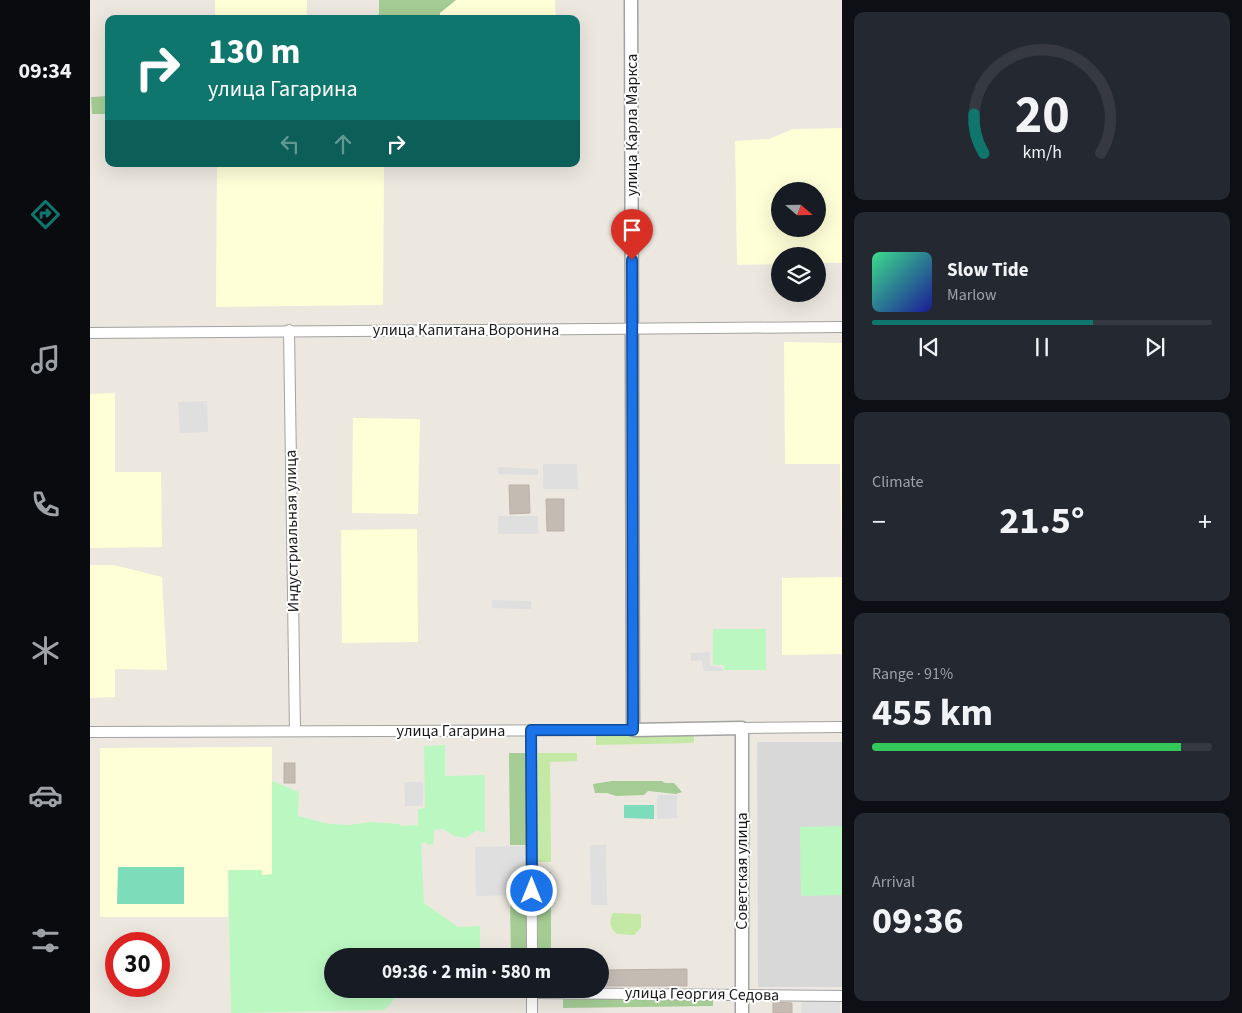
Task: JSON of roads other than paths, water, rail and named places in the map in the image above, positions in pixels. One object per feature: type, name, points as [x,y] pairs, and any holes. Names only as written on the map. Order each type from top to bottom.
[{"type":"street","name":"улица Карла Маркса","points":[[631,0],[633,730]]},
{"type":"street","name":"улица Капитана Воронина","points":[[90,332],[842,328]]},
{"type":"street","name":"Индустриальная улица","points":[[289,330],[295,732]]},
{"type":"street","name":"улица Гагарина","points":[[90,732],[633,730],[842,727]]},
{"type":"street","name":"Советская улица","points":[[742,728],[742,1013]]},
{"type":"street","points":[[531,730],[532,948]]},
{"type":"street","name":"улица Георгия Седова","points":[[609,992],[842,996]]},
{"type":"street","points":[[532,998],[532,1013]]}]
